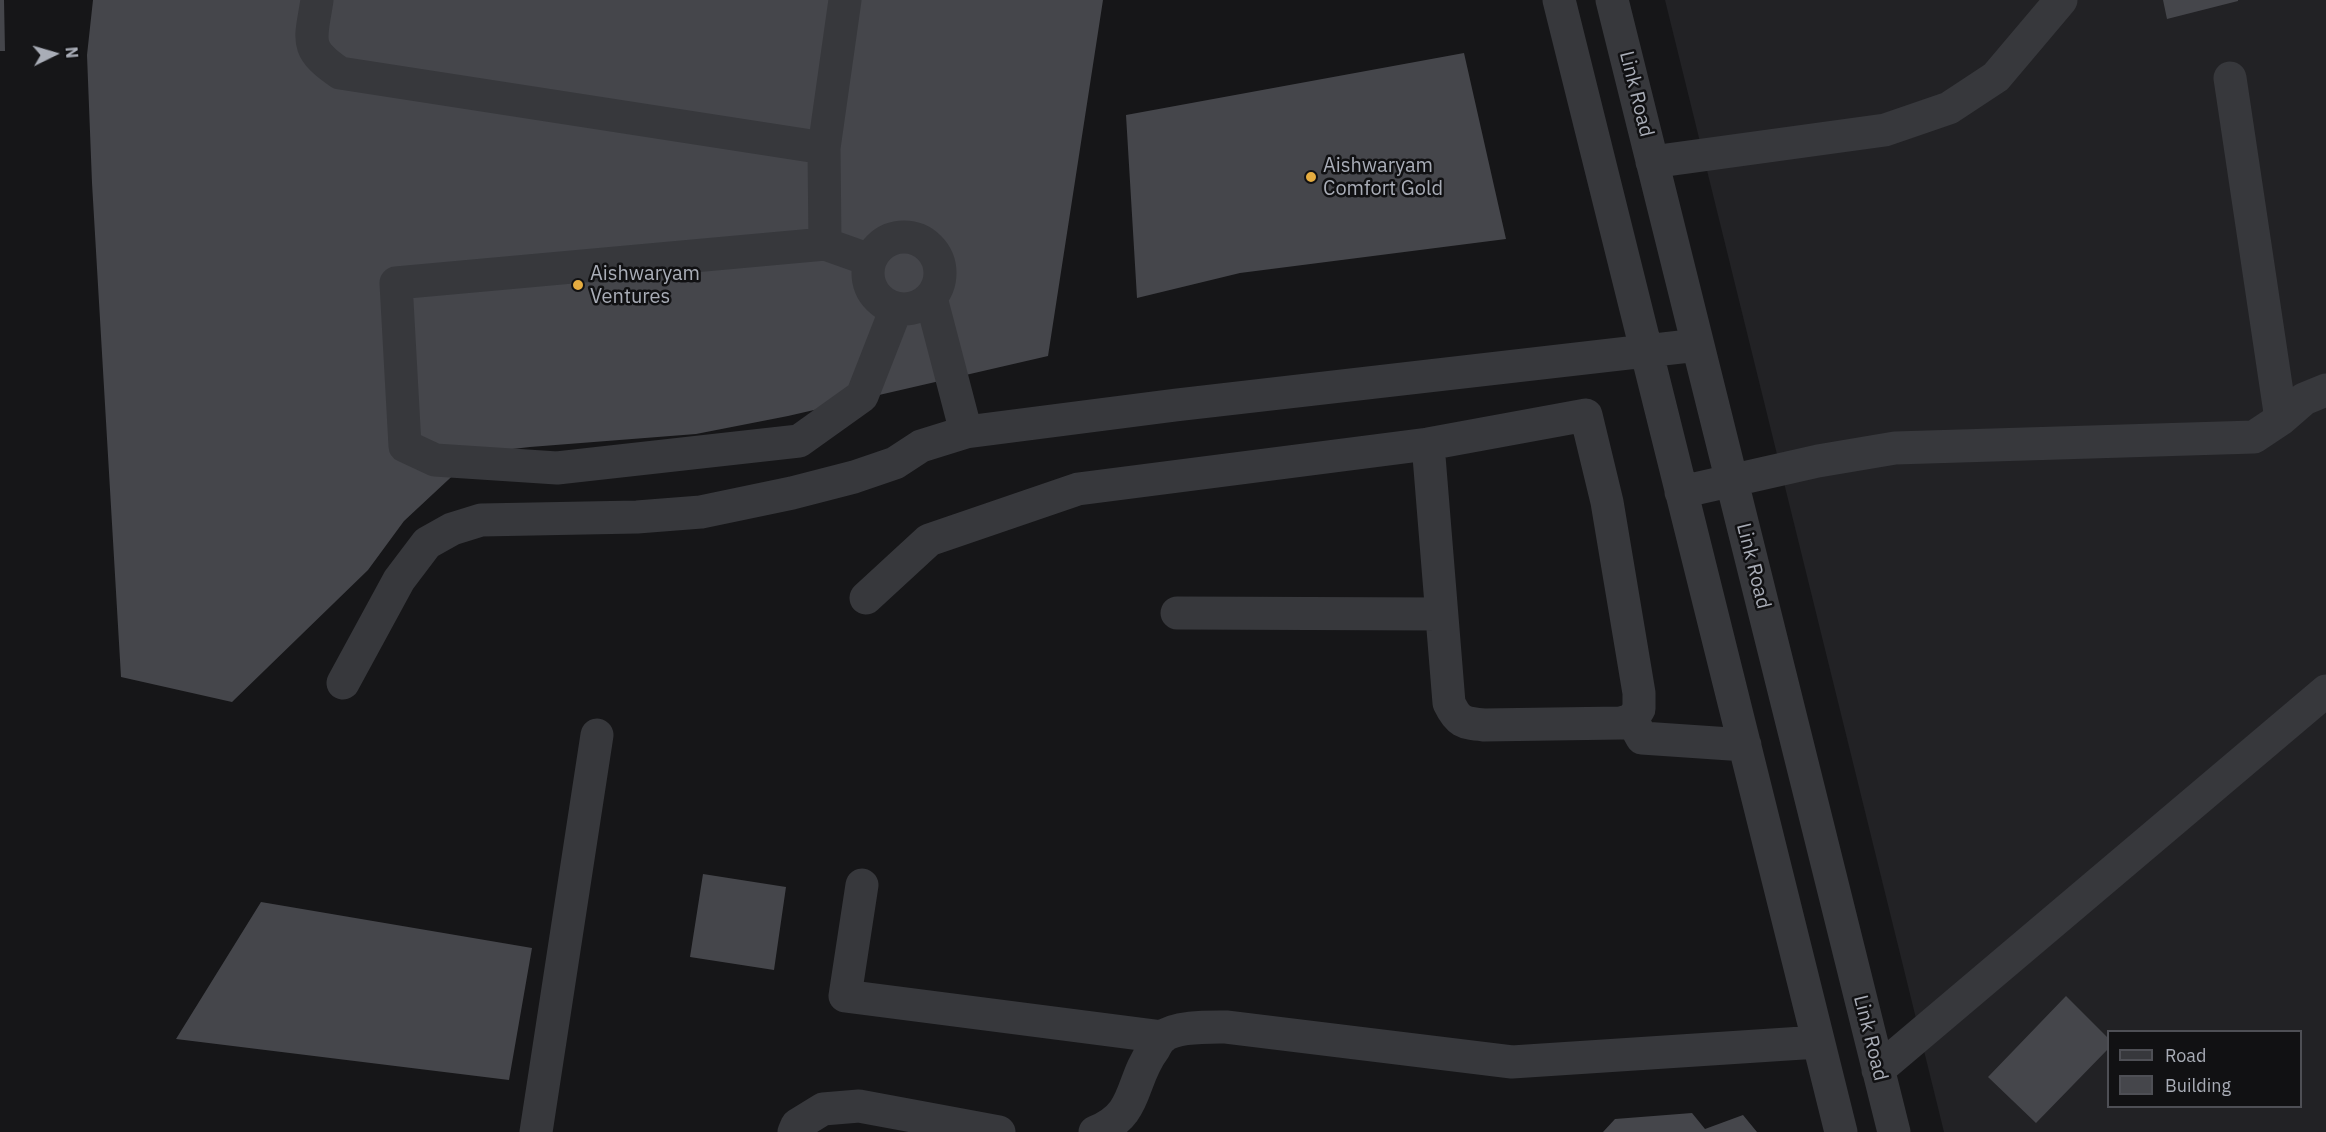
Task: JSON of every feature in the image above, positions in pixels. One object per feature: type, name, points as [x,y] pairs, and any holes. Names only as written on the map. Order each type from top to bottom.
[{"type":"street","points":[[317,0],[311,42],[322,61],[340,73],[825,148]]},
{"type":"street","points":[[825,244],[825,148],[845,0]]},
{"type":"street","points":[[1559,0],[1841,1132]]},
{"type":"street","name":"Link Road","points":[[1612,0],[1894,1132]]},
{"type":"street","points":[[1652,162],[1885,130],[1949,108],[1996,77],[2061,0]]},
{"type":"street","points":[[2230,78],[2281,419]]},
{"type":"street","points":[[895,238],[918,239],[928,245],[935,254],[941,277],[931,298],[909,309],[897,309],[885,304],[875,296],[868,272],[870,260],[876,250],[895,238]]},
{"type":"street","points":[[870,260],[825,244],[396,283],[405,446],[435,460],[557,468],[799,441],[862,396],[897,309]]},
{"type":"street","points":[[931,298],[966,432]]},
{"type":"street","points":[[343,683],[399,580],[427,543],[452,529],[481,520],[637,517],[701,512],[854,477],[895,463],[921,446],[966,432],[1006,425],[1698,345]]},
{"type":"street","points":[[1681,492],[1818,461],[1895,448],[2254,436],[2281,419],[2304,399],[2326,390]]},
{"type":"street","points":[[866,598],[929,540],[1078,489],[1428,444],[1586,415],[1607,502],[1639,693],[1639,709],[1632,720],[1621,723],[1467,724],[1456,717],[1449,703],[1428,444]]},
{"type":"street","points":[[1177,613],[1441,614]]},
{"type":"street","points":[[1878,1070],[2326,691]]},
{"type":"street","points":[[1632,720],[1642,738],[1744,745]]},
{"type":"street","points":[[536,1132],[597,735]]},
{"type":"street","points":[[862,885],[845,996],[1163,1037],[1191,1028],[1226,1028],[1512,1062],[1818,1042]]},
{"type":"street","points":[[1095,1132],[1104,1128],[1127,1110],[1145,1061],[1163,1037]]},
{"type":"street","points":[[794,1132],[797,1125],[823,1109],[859,1106],[999,1132]]},
{"type":"shaded area","points":[[1665,0],[2326,0],[2326,1132],[1944,1132]]},
{"type":"building","points":[[0,0],[4,0],[5,51],[0,51]]},
{"type":"building","name":"Aishwaryam Ventures","points":[[93,0],[1103,0],[1048,356],[788,416],[696,434],[477,453],[404,521],[368,570],[232,702],[121,677],[92,183],[87,55]]},
{"type":"building","points":[[2163,0],[2238,0],[2238,1],[2167,19]]},
{"type":"building","name":"Aishwaryam Comfort Gold","points":[[1464,53],[1506,239],[1240,273],[1137,298],[1126,115]]},
{"type":"building","points":[[703,874],[786,887],[774,970],[690,957]]},
{"type":"building","points":[[261,902],[532,948],[509,1080],[176,1039]]},
{"type":"building","points":[[2066,996],[2107,1037],[2107,1050],[2036,1123],[1988,1077]]},
{"type":"building","points":[[1692,1113],[1705,1129],[1743,1115],[1757,1132],[1603,1132],[1615,1119]]},
{"type":"place","name":"Aishwaryam Comfort Gold","points":[[1311,177]]},
{"type":"place","name":"Aishwaryam Ventures","points":[[578,285]]}]
